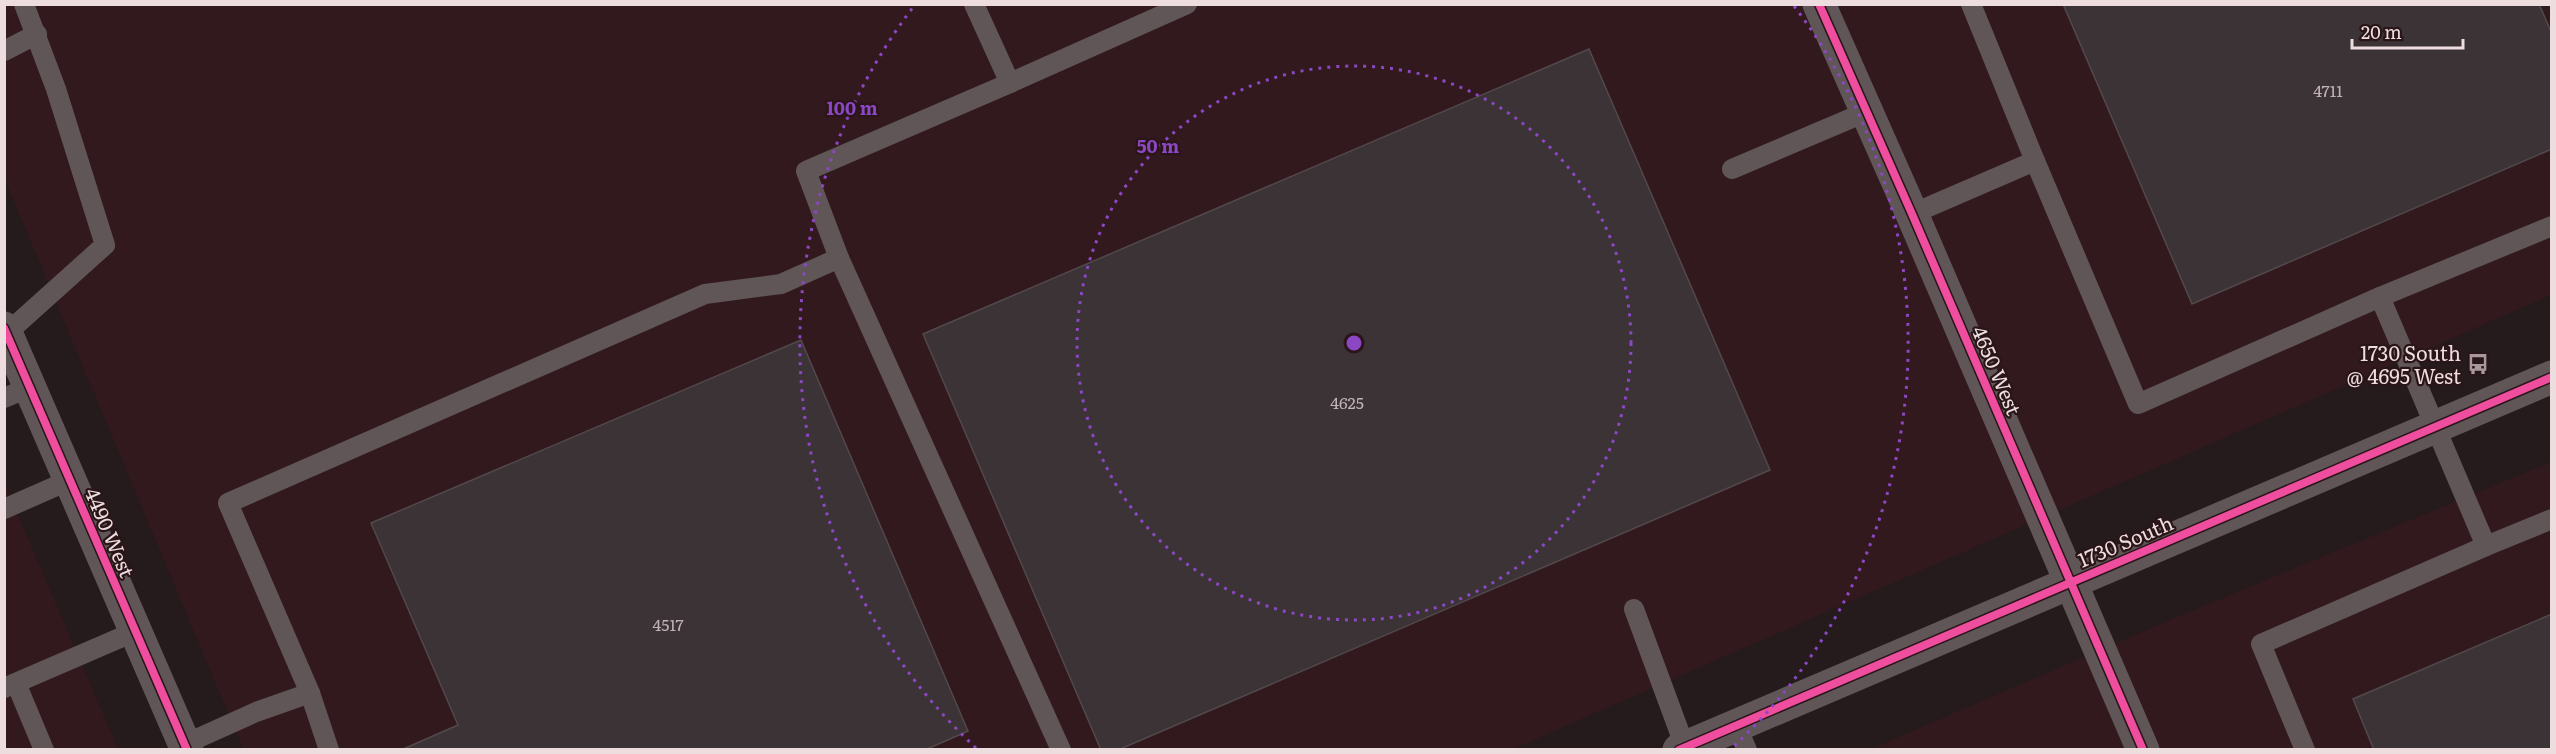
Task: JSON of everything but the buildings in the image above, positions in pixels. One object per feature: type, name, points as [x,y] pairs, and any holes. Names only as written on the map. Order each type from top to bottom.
[{"type":"street","name":"4650 West","points":[[1818,4],[2072,580],[2143,750]]},
{"type":"street","name":"4490 West","points":[[6,330],[17,392],[70,480],[186,747]]},
{"type":"street","name":"1730 South","points":[[1682,748],[1742,737],[2072,580],[2552,377]]},
{"type":"lane","points":[[6,330],[105,245],[37,34],[24,4]]},
{"type":"lane","points":[[974,4],[1010,83]]},
{"type":"lane","points":[[1061,750],[839,258],[806,171],[1186,4]]},
{"type":"lane","points":[[1971,4],[2138,404],[2380,297],[2552,226]]},
{"type":"lane","points":[[4,51],[37,34]]},
{"type":"lane","points":[[1732,169],[1866,112]]},
{"type":"lane","points":[[1912,214],[2035,161]]},
{"type":"lane","points":[[329,750],[310,693],[228,503],[705,294],[781,284],[839,258]]},
{"type":"lane","points":[[2380,297],[2437,426],[2486,546]]},
{"type":"lane","points":[[4,509],[70,480]]},
{"type":"lane","points":[[2305,750],[2261,644],[2552,519]]},
{"type":"lane","points":[[1634,609],[1682,748]]},
{"type":"lane","points":[[44,750],[10,685],[136,631]]},
{"type":"lane","points":[[186,747],[256,712],[310,693]]},
{"type":"shaded area","points":[[4,5],[2551,5],[2551,295],[1513,749],[243,749],[5,180]]},
{"type":"shaded area","points":[[2551,462],[2551,749],[1868,750],[2177,617]]},
{"type":"shaded area","points":[[5,485],[118,749],[5,749]]},
{"type":"cycle path","points":[[1819,4],[2143,750]]},
{"type":"cycle path","points":[[4,328],[187,750]]},
{"type":"cycle path","points":[[1679,750],[2552,377]]},
{"type":"place","name":"1730 South @ 4695 West","points":[[2478,364]]}]
